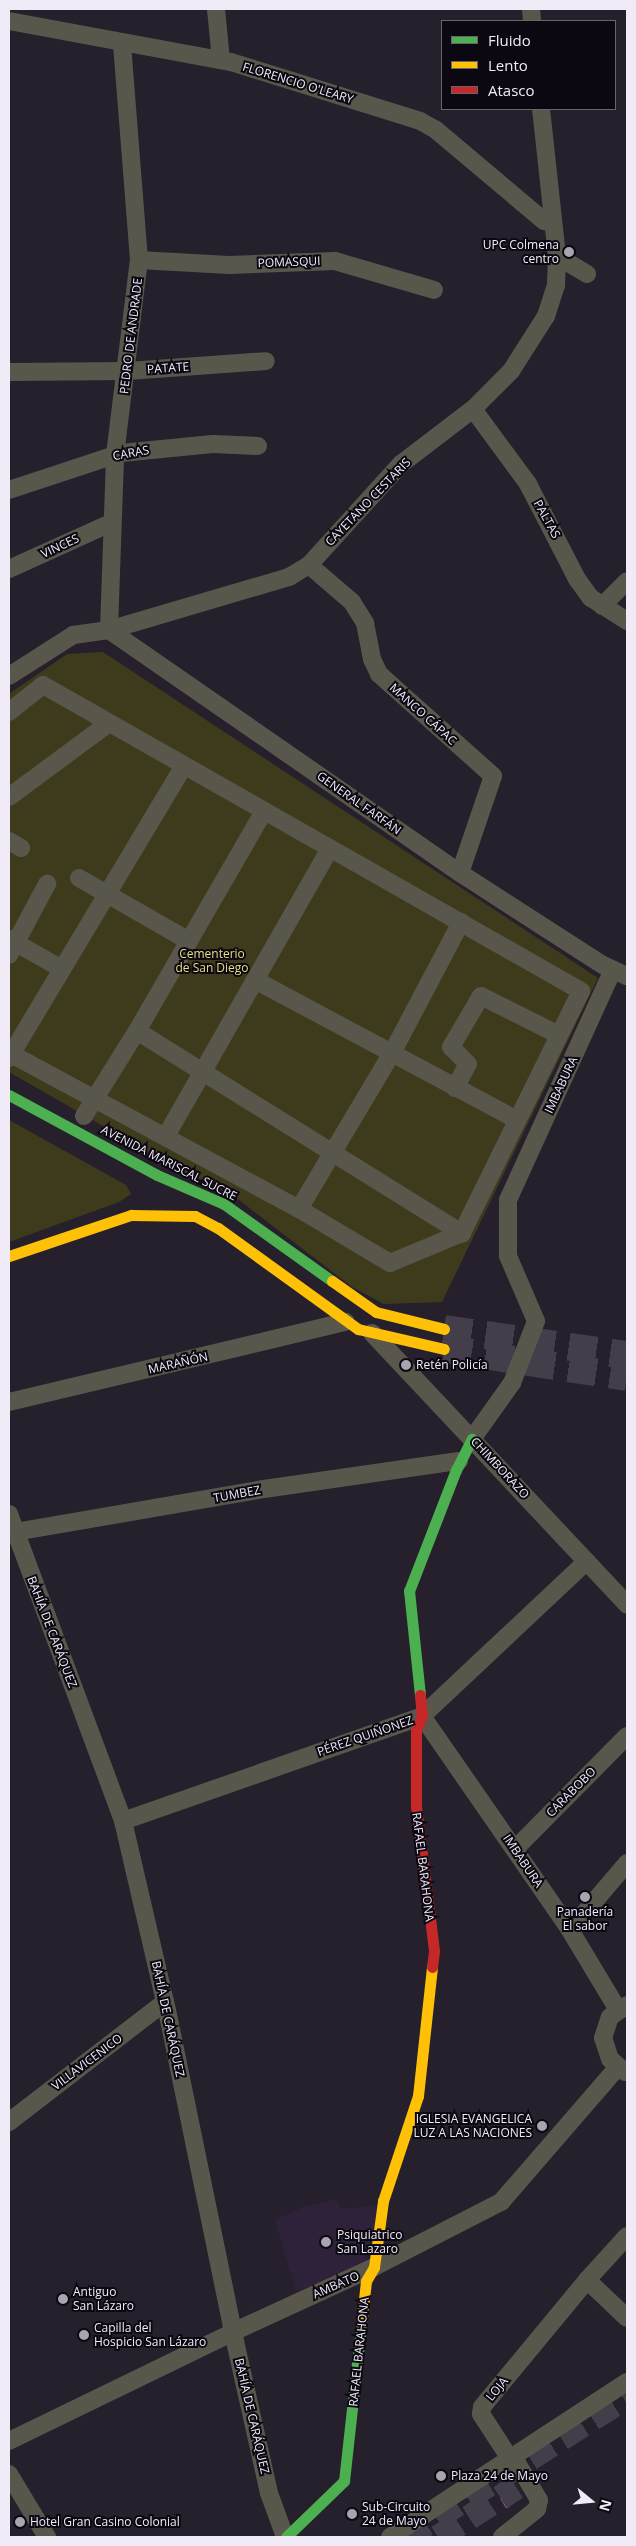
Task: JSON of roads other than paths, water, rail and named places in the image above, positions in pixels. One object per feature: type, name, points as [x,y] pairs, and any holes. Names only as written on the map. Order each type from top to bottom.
[{"type":"street","points":[[216,9],[221,60]]},
{"type":"street","name":"FLORENCIO O'LEARY","points":[[9,21],[221,60],[420,121],[436,130],[544,221],[553,223]]},
{"type":"street","name":"PEDRO DE ANDRADE","points":[[109,630],[111,523],[115,455],[128,371],[139,260],[122,43]]},
{"type":"street","name":"CAYETANO CESTARIS","points":[[9,676],[73,635],[109,630],[274,582],[309,565],[401,464],[473,409],[511,371],[542,322],[556,284],[557,256],[541,110]]},
{"type":"street","points":[[557,256],[587,274]]},
{"type":"street","name":"POMASQUI","points":[[139,260],[229,265],[335,261],[434,290]]},
{"type":"street","name":"PATATE","points":[[9,372],[128,371],[266,361]]},
{"type":"street","name":"PALTAS","points":[[473,409],[528,484],[578,579],[591,598],[627,621]]},
{"type":"street","name":"CARAS","points":[[9,490],[115,455],[213,444],[258,446]]},
{"type":"street","name":"VINCES","points":[[9,569],[111,523]]},
{"type":"street","name":"MANCO CÁPAC","points":[[309,565],[352,602],[365,623],[372,659],[379,674],[493,776],[460,873]]},
{"type":"street","points":[[602,606],[627,581]]},
{"type":"street","name":"GENERAL FARFÁN","points":[[109,630],[460,873],[620,973]]},
{"type":"street","points":[[9,712],[43,685],[581,990],[462,1233],[390,1263],[299,1209],[166,1136],[10,1055],[184,766]]},
{"type":"street","points":[[9,797],[109,723]]},
{"type":"street","points":[[84,1116],[137,1031],[264,811]]},
{"type":"street","points":[[166,1136],[330,848]]},
{"type":"street","points":[[79,878],[189,941]]},
{"type":"street","points":[[47,884],[11,945],[62,969]]},
{"type":"street","points":[[299,1209],[392,1053],[461,922]]},
{"type":"street","name":"IMBABURA","points":[[508,1200],[620,973]]},
{"type":"street","points":[[255,980],[517,1120]]},
{"type":"street","points":[[455,1088],[468,1064],[451,1047],[481,996],[559,1035]]},
{"type":"street","points":[[137,1031],[204,1070],[462,1233]]},
{"type":"street","name":"AVENIDA MARISCAL SUCRE","points":[[9,1095],[157,1174],[238,1213],[351,1298],[376,1312],[444,1329]]},
{"type":"street","points":[[154,1192],[157,1174]]},
{"type":"street","name":"RAFAEL BARAHONA","points":[[285,2537],[344,2481],[366,2281],[374,2267],[383,2201],[418,2096],[434,1951],[416,1806],[416,1730],[422,1716],[408,1591],[460,1461],[472,1439],[512,1384],[536,1321],[508,1256],[508,1200]]},
{"type":"street","points":[[9,1256],[131,1216],[148,1206]]},
{"type":"street","points":[[131,1216],[195,1216],[218,1228],[346,1322],[372,1332],[444,1349]]},
{"type":"street","name":"MARAÑÓN","points":[[9,1402],[346,1322]]},
{"type":"street","name":"CHIMBORAZO","points":[[372,1332],[627,1604]]},
{"type":"street","name":"TUMBEZ","points":[[15,1532],[264,1489],[460,1461]]},
{"type":"street","name":"BAHÍA DE CARÁQUEZ","points":[[9,1514],[123,1821],[165,2002],[233,2332],[269,2493],[285,2537]]},
{"type":"street","name":"PÉREZ QUIÑONEZ","points":[[123,1821],[422,1716],[588,1561]]},
{"type":"street","name":"IMBABURA","points":[[422,1716],[622,2007]]},
{"type":"street","name":"CARABOBO","points":[[515,1849],[627,1736]]},
{"type":"street","points":[[570,1930],[627,1863]]},
{"type":"street","name":"VILLAVICENICO","points":[[9,2122],[165,2002]]},
{"type":"street","points":[[622,2007],[605,2027],[603,2038],[607,2054],[622,2070]]},
{"type":"street","name":"AMBATO","points":[[9,2441],[233,2332],[374,2267],[501,2202],[622,2070]]},
{"type":"street","name":"LOJA","points":[[512,2458],[482,2414],[482,2407],[587,2280],[627,2236]]},
{"type":"street","points":[[587,2280],[627,2318]]},
{"type":"street","points":[[390,2537],[627,2382]]},
{"type":"street","points":[[502,2537],[537,2509],[539,2500],[512,2458]]},
{"type":"street","points":[[9,2474],[47,2537]]},
{"type":"waterway","points":[[503,2498],[507,2505]]},
{"type":"tunnel","points":[[444,1329],[627,1355]]},
{"type":"tunnel","points":[[444,1349],[627,1377]]},
{"type":"tunnel","points":[[405,2537],[627,2396]]},
{"type":"tunnel","points":[[438,2537],[516,2487]]},
{"type":"place","name":"UPC Colmena centro","points":[[569,252]]},
{"type":"place","name":"Retén Policía","points":[[406,1365]]},
{"type":"place","name":"Panadería El sabor","points":[[585,1897]]},
{"type":"place","name":"IGLESIA EVANGELICA LUZ A LAS NACIONES","points":[[542,2126]]},
{"type":"place","name":"Psiquiatrico San Lazaro","points":[[326,2242]]},
{"type":"place","name":"Antiguo San Lázaro","points":[[63,2299]]},
{"type":"place","name":"Capilla del Hospicio San Lázaro","points":[[84,2335]]},
{"type":"place","name":"Plaza 24 de Mayo","points":[[441,2476]]},
{"type":"place","name":"Sub-Circuito 24 de Mayo","points":[[352,2514]]},
{"type":"place","name":"Hotel Gran Casino Colonial","points":[[20,2522]]},
{"type":"park label","name":"Cementerio de San Diego","points":[[212,961]]}]
